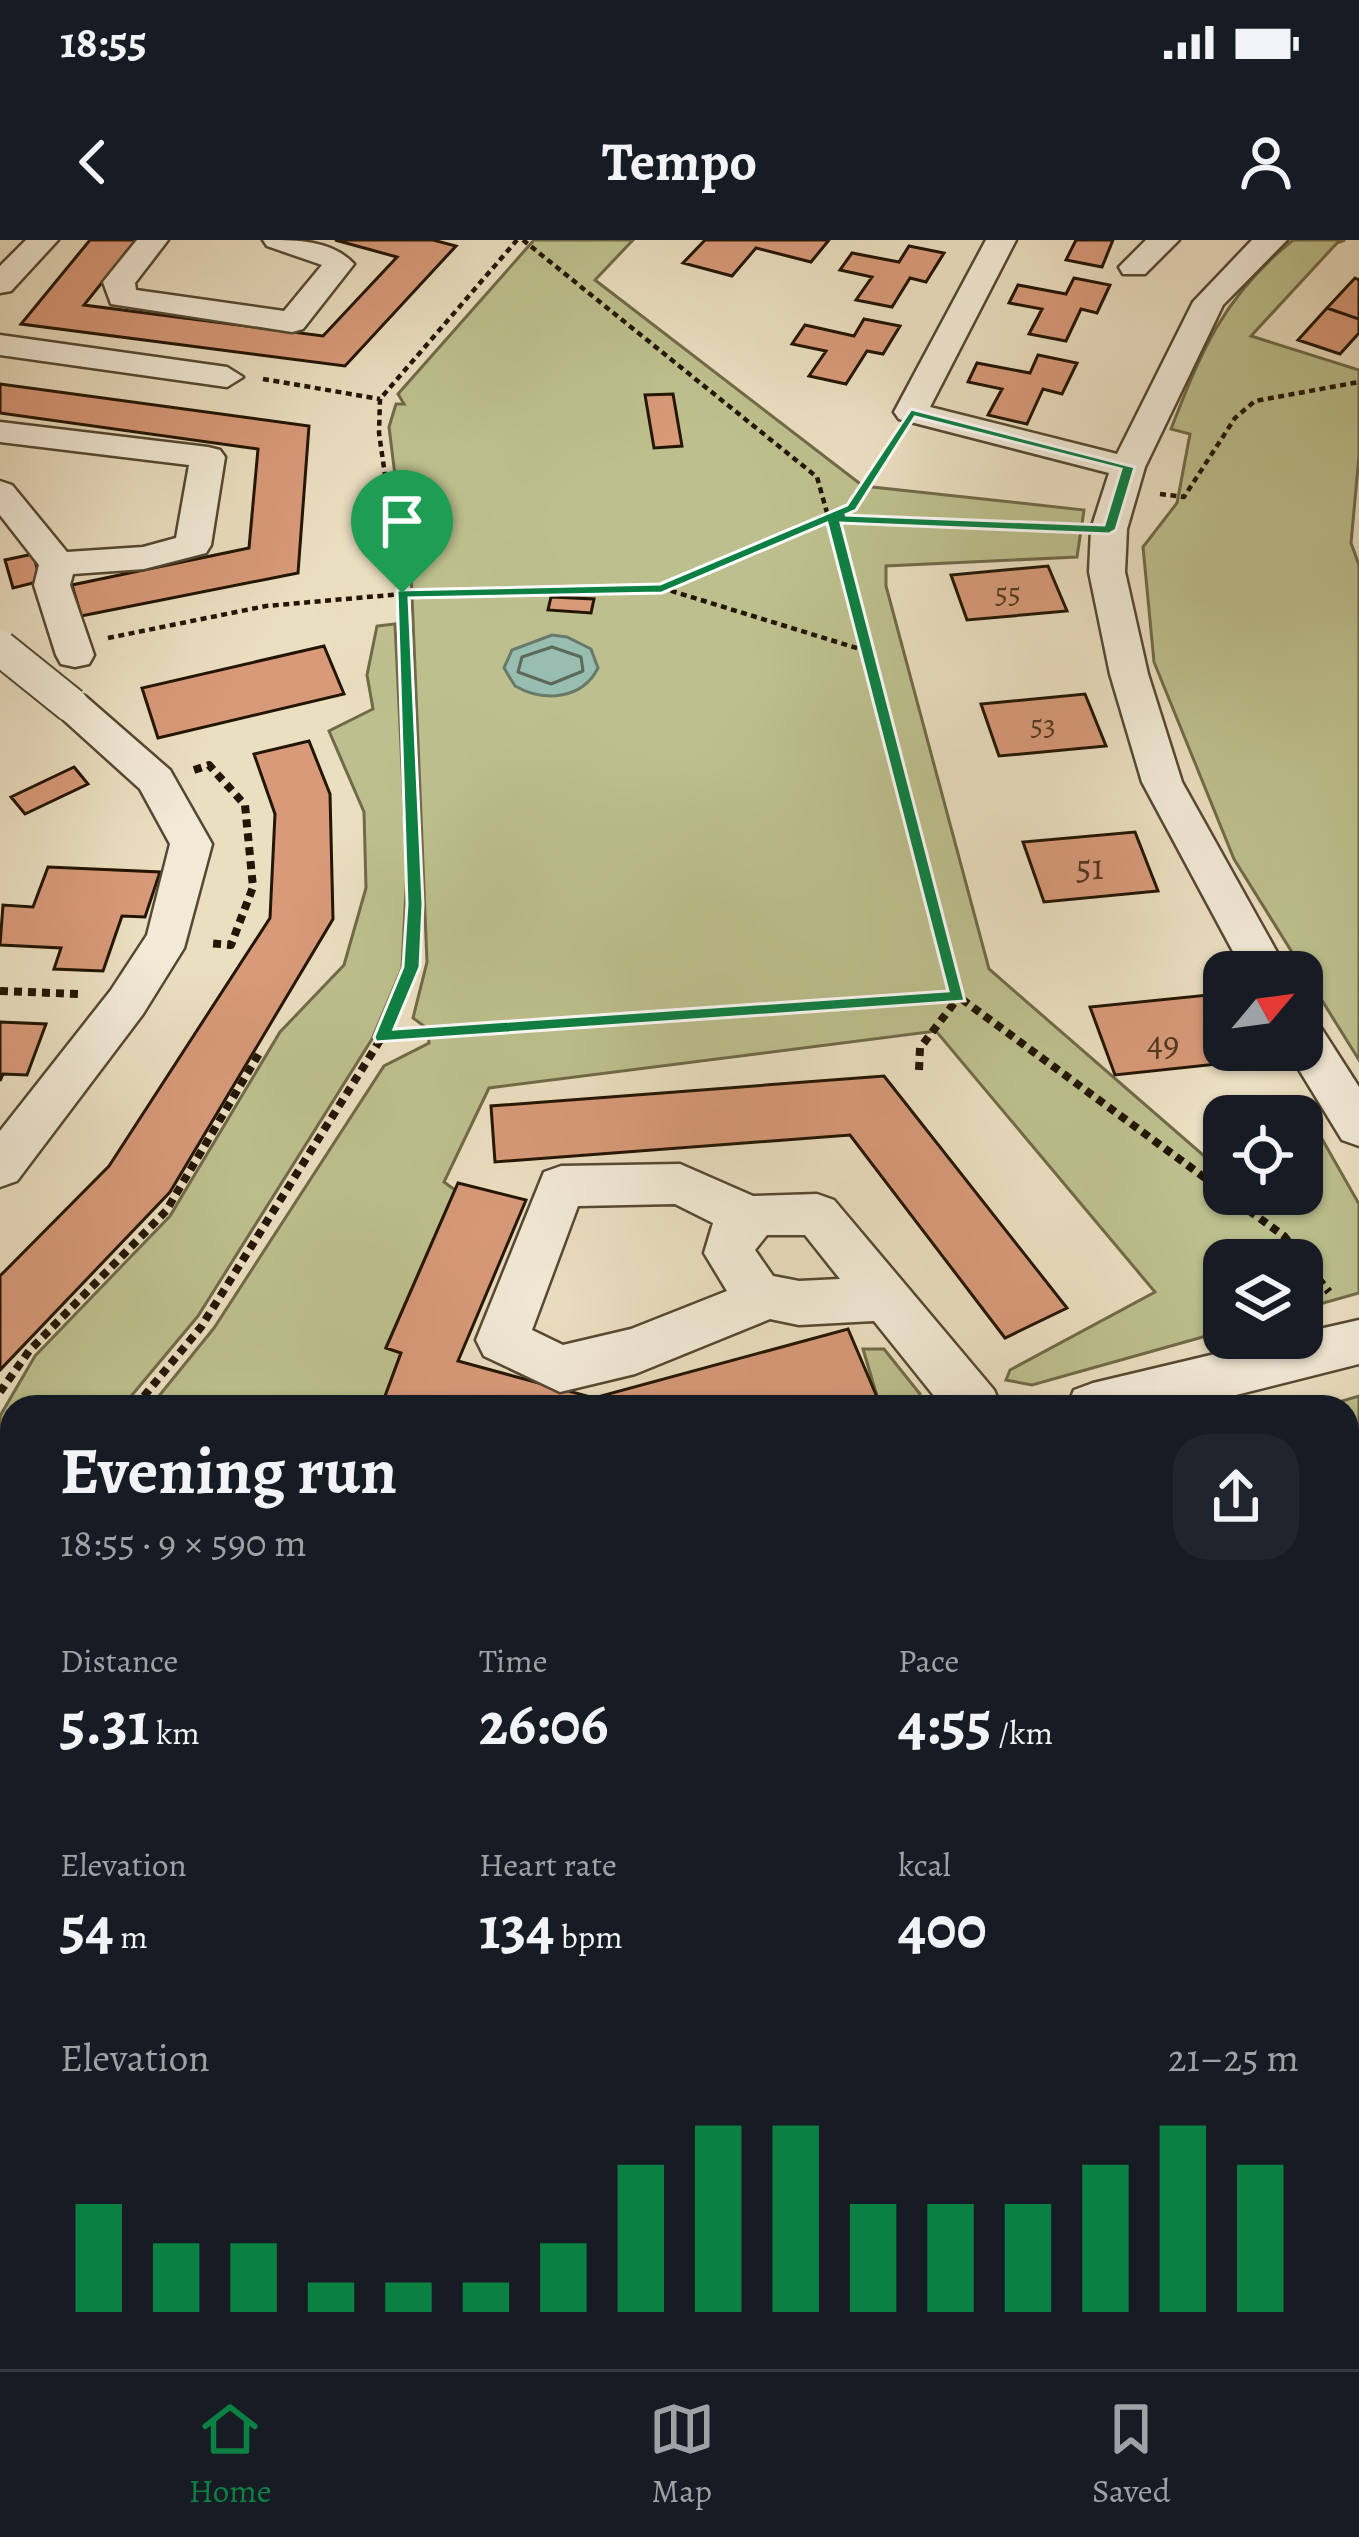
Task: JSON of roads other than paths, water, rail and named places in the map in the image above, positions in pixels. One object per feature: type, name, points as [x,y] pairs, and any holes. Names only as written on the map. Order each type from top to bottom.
[{"type":"street","points":[[0,284],[43,240]]},
{"type":"street","points":[[152,240],[119,282],[122,297],[292,322],[339,264],[328,253],[278,240]]},
{"type":"street","points":[[1001,240],[911,412],[1142,480]]},
{"type":"street","points":[[1133,267],[1164,240]]},
{"type":"street","points":[[1255,951],[1162,782],[1107,572],[1109,530],[1142,480],[1208,302],[1251,255],[1272,240]]},
{"type":"street","points":[[0,345],[227,377]]},
{"type":"street","points":[[0,432],[208,457],[193,545],[144,558],[57,564]]},
{"type":"street","points":[[0,492],[57,564]]},
{"type":"street","points":[[57,564],[52,585],[75,655]]},
{"type":"street","points":[[0,647],[156,780],[190,844],[169,937],[127,1002],[0,1167]]},
{"type":"street","points":[[1323,1069],[1359,1127]]},
{"type":"street","points":[[752,1219],[680,1184],[561,1186],[502,1340],[560,1369],[635,1351],[770,1297]]},
{"type":"street","points":[[885,1299],[799,1303],[757,1295],[729,1253],[734,1231],[752,1219],[817,1214],[965,1395]]},
{"type":"street","points":[[1142,1395],[1359,1342]]},
{"type":"water","points":[[552,635],[591,649],[598,668],[591,679],[561,695],[515,686],[504,668],[512,650]]}]
